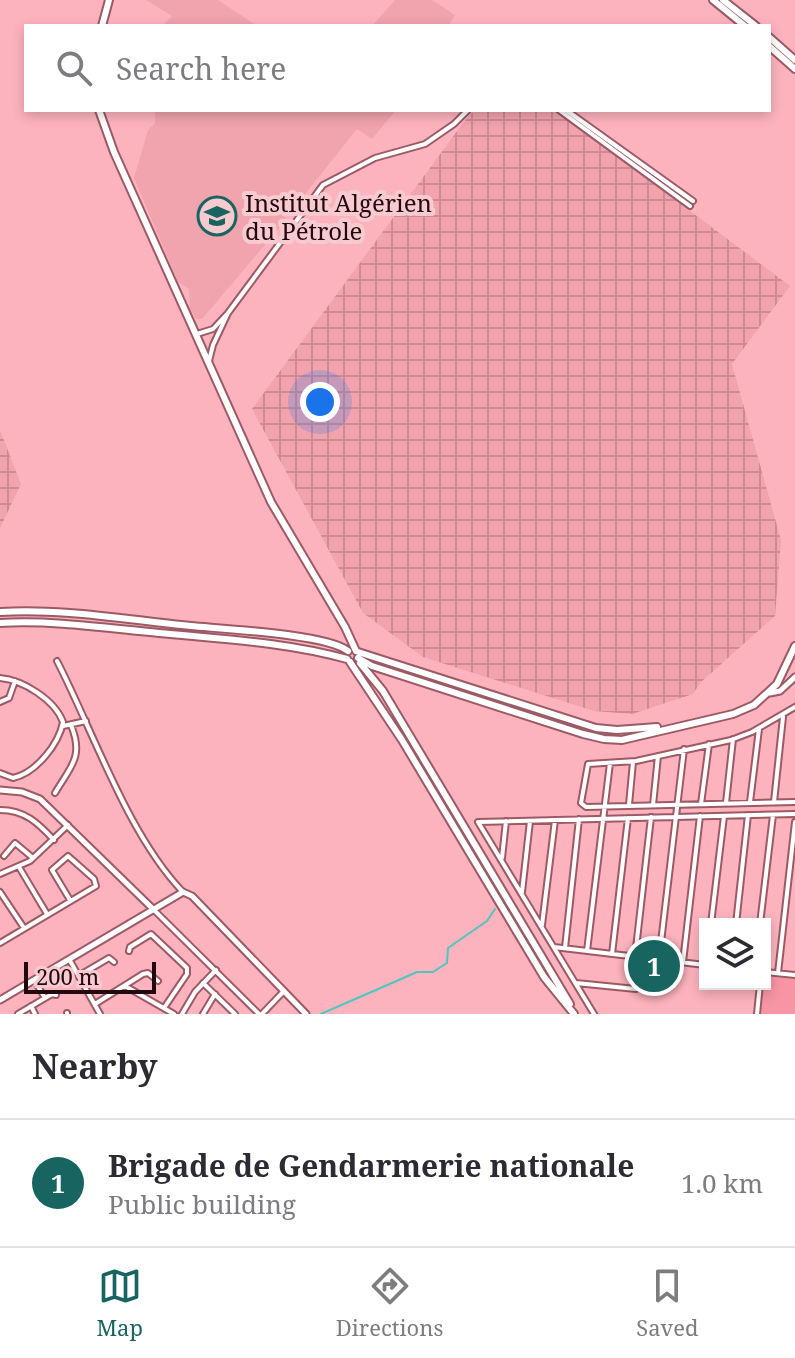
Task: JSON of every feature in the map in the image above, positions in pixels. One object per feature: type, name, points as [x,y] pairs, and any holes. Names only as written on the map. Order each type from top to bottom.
[{"type":"main road","points":[[102,23],[109,0]]},
{"type":"main road","points":[[713,0],[743,24]]},
{"type":"main road","points":[[723,0],[753,24]]},
{"type":"main road","points":[[771,39],[795,60]]},
{"type":"main road","points":[[771,48],[795,69]]},
{"type":"main road","points":[[100,112],[114,152],[271,502],[345,627],[353,655],[402,740],[544,977],[575,1014]]},
{"type":"main road","points":[[0,612],[61,613],[274,634],[334,644],[372,666],[595,738],[622,740],[733,714],[754,705],[770,693],[784,673],[795,646]]},
{"type":"main road","points":[[0,623],[49,623],[268,643],[353,655],[383,691],[575,1014]]},
{"type":"main road","points":[[334,644],[343,640],[345,627]]},
{"type":"street","points":[[195,334],[213,329],[228,313],[323,185],[375,158],[425,144],[466,112]]},
{"type":"street","points":[[562,112],[691,204],[569,112]]},
{"type":"street","points":[[208,364],[228,313]]},
{"type":"street","points":[[57,661],[138,827],[157,859],[183,892],[192,896],[306,1014]]},
{"type":"street","points":[[770,693],[780,691],[795,677]]},
{"type":"street","points":[[0,678],[15,681],[53,705],[61,716],[63,726],[33,769],[13,778],[0,773]]},
{"type":"street","points":[[0,702],[9,698],[15,681]]},
{"type":"street","points":[[795,707],[759,729],[733,739],[633,762],[591,763],[586,767],[581,803],[586,807],[795,802]]},
{"type":"street","points":[[774,802],[783,715]]},
{"type":"street","points":[[63,726],[86,721]]},
{"type":"street","points":[[55,793],[77,757],[78,741],[71,725]]},
{"type":"street","points":[[750,802],[759,729]]},
{"type":"street","points":[[726,803],[733,739]]},
{"type":"street","points":[[701,804],[709,744]]},
{"type":"street","points":[[659,959],[684,749]]},
{"type":"street","points":[[653,805],[658,756]]},
{"type":"street","points":[[587,951],[610,762]]},
{"type":"street","points":[[629,805],[633,762]]},
{"type":"street","points":[[0,790],[22,792],[40,799],[260,1014],[284,991]]},
{"type":"street","points":[[0,810],[17,812],[33,819],[54,840]]},
{"type":"street","points":[[594,1014],[478,822],[795,814]]},
{"type":"street","points":[[737,918],[748,815]]},
{"type":"street","points":[[761,918],[773,815]]},
{"type":"street","points":[[683,962],[700,816]]},
{"type":"street","points":[[712,918],[724,816]]},
{"type":"street","points":[[635,957],[651,817]]},
{"type":"street","points":[[612,954],[628,818]]},
{"type":"street","points":[[564,948],[579,819]]},
{"type":"street","points":[[522,894],[530,820]]},
{"type":"street","points":[[542,928],[555,820]]},
{"type":"street","points":[[502,860],[506,821]]},
{"type":"street","points":[[778,973],[795,822]]},
{"type":"street","points":[[0,874],[33,859],[68,825]]},
{"type":"street","points":[[4,856],[15,843],[33,859]]},
{"type":"street","points":[[0,943],[96,886],[68,856],[52,870],[70,900]]},
{"type":"street","points":[[19,867],[47,914]]},
{"type":"street","points":[[0,892],[24,928]]},
{"type":"street","points":[[0,1000],[183,892]]},
{"type":"street","points":[[129,951],[130,947],[151,934],[187,968],[187,974],[164,1008]]},
{"type":"street","points":[[554,947],[699,964]]},
{"type":"street","points":[[80,975],[110,958],[114,962]]},
{"type":"street","points":[[576,983],[636,989],[643,958]]},
{"type":"street","points":[[69,959],[100,1014]]},
{"type":"street","points":[[182,1014],[216,970]]},
{"type":"street","points":[[771,972],[795,975]]},
{"type":"street","points":[[95,1004],[145,973],[158,981]]},
{"type":"street","points":[[34,980],[45,998]]},
{"type":"street","points":[[203,983],[235,1014]]},
{"type":"street","points":[[125,986],[174,1014]]},
{"type":"street","points":[[757,1014],[759,990]]},
{"type":"street","points":[[18,1014],[52,994],[56,995]]},
{"type":"street","points":[[203,1014],[215,994]]},
{"type":"street","points":[[31,1006],[35,1014]]},
{"type":"shaded area","points":[[146,0],[218,0],[254,24],[165,24],[172,16]]},
{"type":"shaded area","points":[[395,0],[432,0],[455,15],[449,24],[374,24]]},
{"type":"shaded area","name":"Institut Algérien du Pétrole","points":[[155,112],[394,112],[372,139],[357,129],[294,208],[287,204],[280,213],[287,219],[202,319],[196,319],[190,308],[189,289],[178,282],[134,178],[148,130],[155,123]]},
{"type":"shaded area","points":[[473,112],[559,112],[790,286],[732,364],[781,540],[775,616],[700,683],[693,694],[632,714],[594,711],[423,657],[363,613],[252,409]]},
{"type":"shaded area","points":[[0,430],[21,484],[0,528]]},
{"type":"shaded area","points":[[771,977],[795,979],[795,1014],[758,1014],[762,990],[771,990]]},
{"type":"waterway","points":[[321,1014],[417,972],[433,972],[447,963],[448,948],[487,921],[495,909]]},
{"type":"place","name":"Institut Algérien du Pétrole","points":[[217,216]]},
{"type":"place","name":"Brigade de Gendarmerie nationale","points":[[654,966]]}]
